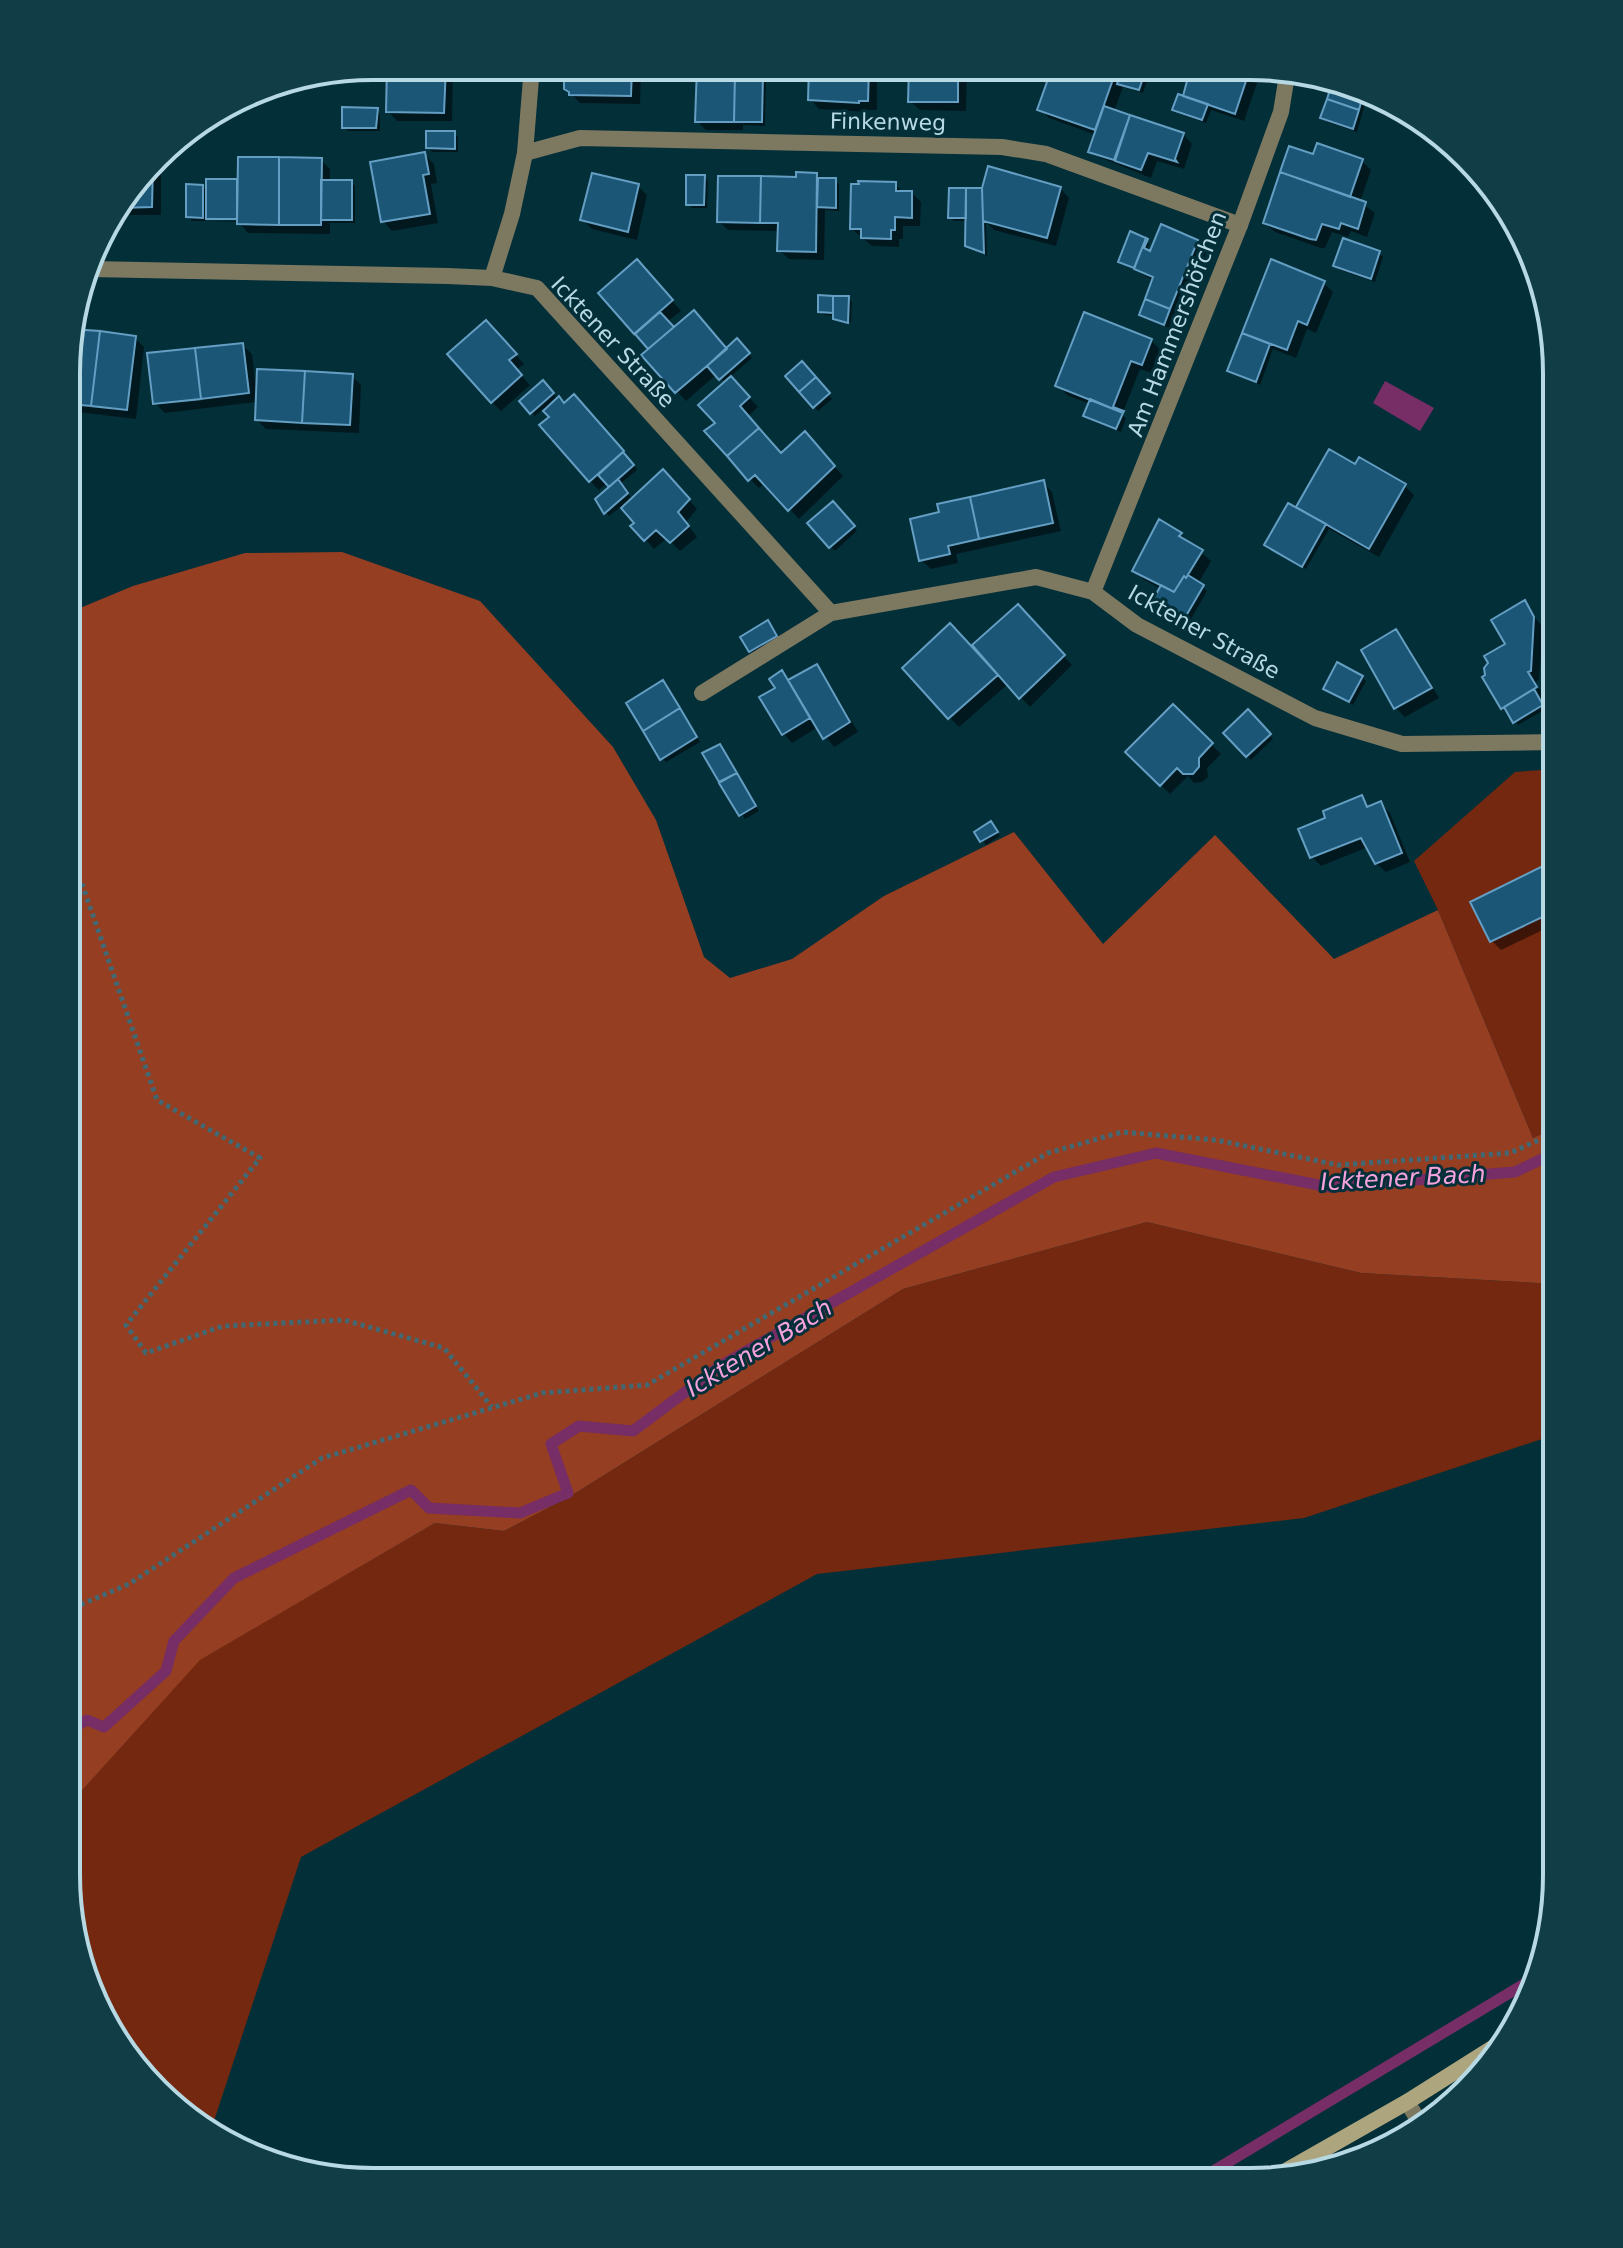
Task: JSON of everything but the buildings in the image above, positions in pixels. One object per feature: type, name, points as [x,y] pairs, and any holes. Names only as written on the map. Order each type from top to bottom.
[{"type":"main road","points":[[1299,2163],[1483,2054]]},
{"type":"street","points":[[492,278],[512,214],[525,153],[531,80]]},
{"type":"street","name":"Am Hammershöfchen","points":[[1093,592],[1240,225],[1281,112],[1286,83]]},
{"type":"street","name":"Finkenweg","points":[[525,153],[580,138],[1002,147],[1046,154],[1240,225]]},
{"type":"street","name":"Icktener Straße","points":[[99,269],[492,278],[537,288],[831,613]]},
{"type":"street","name":"Icktener Straße","points":[[702,693],[831,613],[1036,577],[1093,592],[1137,625],[1315,718],[1402,744],[1543,742]]},
{"type":"street","points":[[1407,2102],[1416,2117]]},
{"type":"path","points":[[80,880],[157,1100],[260,1158],[126,1325],[146,1353],[223,1326],[344,1320],[444,1348],[492,1407]]},
{"type":"path","points":[[80,1605],[129,1584],[322,1458],[542,1393],[647,1385],[1048,1153],[1122,1132],[1216,1140],[1338,1165],[1510,1153],[1543,1138]]},
{"type":"shaded area","points":[[1385,381],[1434,408],[1420,431],[1373,403]]},
{"type":"shaded area","points":[[342,552],[480,601],[613,747],[656,820],[704,957],[730,978],[792,959],[884,896],[1014,832],[1103,944],[1215,835],[1334,959],[1438,910],[1533,1138],[1543,1133],[1543,1283],[1361,1273],[1147,1222],[903,1289],[569,1497],[504,1531],[435,1523],[200,1660],[80,1793],[80,608],[133,586],[245,553]]},
{"type":"shaded area","points":[[1543,770],[1543,1133],[1533,1138],[1438,910],[1414,861],[1515,772]]},
{"type":"shaded area","points":[[1147,1222],[1361,1273],[1543,1283],[1543,1439],[1304,1518],[817,1574],[301,1857],[214,2121],[194,2108],[140,2054],[119,2022],[102,1987],[90,1951],[83,1914],[80,1792],[199,1660],[435,1523],[504,1531],[569,1497],[903,1289]]},
{"type":"waterway","name":"Icktener Bach","points":[[80,1724],[87,1720],[104,1727],[166,1671],[174,1641],[234,1578],[411,1490],[429,1508],[520,1513],[568,1493],[551,1444],[579,1426],[633,1431],[720,1366],[1054,1177],[1156,1153],[1329,1187],[1515,1172],[1543,1159]]},
{"type":"waterway","points":[[1218,2168],[1521,1986]]}]
